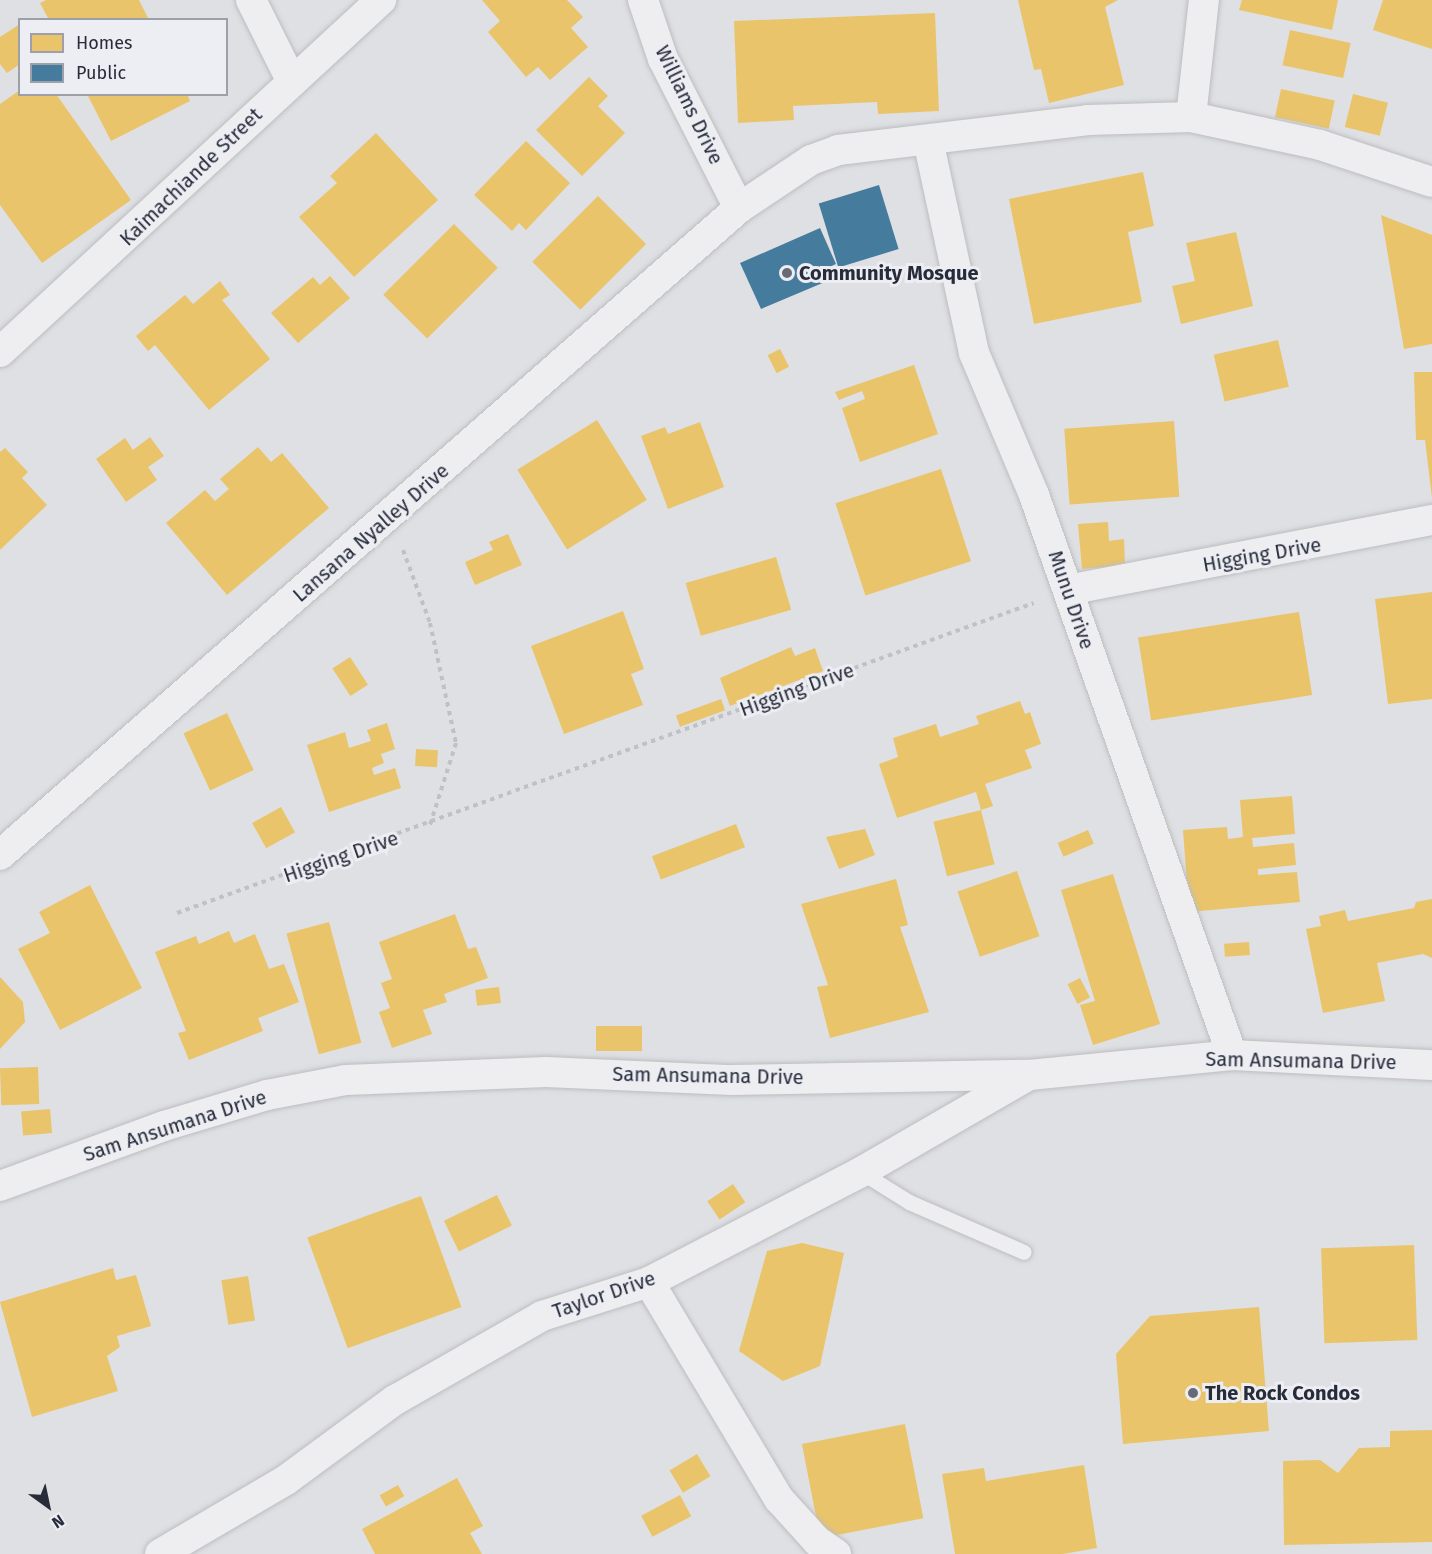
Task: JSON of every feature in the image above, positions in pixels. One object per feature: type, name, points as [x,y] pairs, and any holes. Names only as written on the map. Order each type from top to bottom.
[{"type":"street","points":[[251,0],[291,80]]},
{"type":"street","name":"Kaimachiande Street","points":[[0,352],[187,183],[291,80],[381,0]]},
{"type":"street","name":"Williams Drive","points":[[643,0],[663,58],[739,208]]},
{"type":"street","points":[[1191,117],[1204,0]]},
{"type":"street","name":"Lansana Nyalley Drive","points":[[0,855],[390,516],[739,208],[811,160],[838,150],[1088,120],[1191,117],[1320,145],[1432,182]]},
{"type":"street","name":"Munu Drive","points":[[928,140],[974,352],[1068,590],[1232,1055]]},
{"type":"street","name":"Higging Drive","points":[[1068,590],[1432,520]]},
{"type":"street","name":"Sam Ansumana Drive","points":[[0,1186],[164,1125],[267,1095],[346,1080],[546,1072],[732,1080],[1029,1075],[1232,1055],[1432,1065]]},
{"type":"street","name":"Taylor Drive","points":[[160,1554],[286,1480],[394,1400],[542,1316],[649,1282],[861,1172],[1029,1075]]},
{"type":"street","points":[[649,1282],[779,1498],[817,1542],[836,1554]]},
{"type":"lane","points":[[861,1172],[909,1202],[1024,1252]]},
{"type":"path","points":[[390,516],[430,623],[456,743],[430,826]]},
{"type":"path","name":"Higging Drive","points":[[177,914],[430,826],[1068,590]]},
{"type":"building: Homes","points":[[46,0],[139,0],[148,18],[48,18],[40,3]]},
{"type":"building: Homes","points":[[482,0],[567,0],[583,17],[571,28],[588,47],[550,80],[538,67],[526,77],[488,32],[500,21]]},
{"type":"building: Homes","points":[[1018,0],[1118,0],[1105,7],[1124,85],[1049,103],[1041,69],[1034,70]]},
{"type":"building: Homes","points":[[1242,0],[1338,0],[1332,30],[1239,10]]},
{"type":"building: Homes","points":[[1383,0],[1432,0],[1432,49],[1373,30]]},
{"type":"building: Homes","points":[[935,13],[939,111],[878,114],[877,102],[793,106],[794,120],[738,123],[734,21]]},
{"type":"building: Homes","points":[[18,25],[18,65],[7,73],[0,64],[0,37]]},
{"type":"building: Homes","points":[[1290,30],[1351,43],[1343,78],[1283,65]]},
{"type":"building: Homes","points":[[589,77],[608,96],[598,106],[625,133],[582,176],[536,130]]},
{"type":"building: Homes","points":[[1281,89],[1335,100],[1329,129],[1275,117]]},
{"type":"building: Homes","points":[[18,91],[18,96],[57,96],[131,200],[42,263],[0,205],[0,104]]},
{"type":"building: Homes","points":[[1353,94],[1388,103],[1380,136],[1345,127]]},
{"type":"building: Homes","points":[[88,96],[188,96],[190,101],[111,141]]},
{"type":"building: Homes","points":[[376,133],[438,200],[354,277],[299,217],[337,183],[330,176]]},
{"type":"building: Homes","points":[[526,141],[570,183],[526,230],[519,223],[512,231],[474,195]]},
{"type":"building: Homes","points":[[1143,172],[1154,226],[1128,232],[1142,302],[1034,324],[1009,199]]},
{"type":"building: Homes","points":[[598,196],[646,244],[580,310],[532,262]]},
{"type":"building: Homes","points":[[1381,215],[1432,235],[1432,344],[1404,349]]},
{"type":"building: Homes","points":[[454,224],[498,268],[427,339],[383,295]]},
{"type":"building: Homes","points":[[1236,232],[1253,306],[1181,324],[1172,286],[1195,281],[1186,243]]},
{"type":"building: Homes","points":[[330,276],[350,298],[298,343],[271,313],[313,277],[320,285]]},
{"type":"building: Homes","points":[[220,281],[230,295],[222,300],[270,359],[209,410],[155,345],[148,351],[136,336],[185,295],[193,304]]},
{"type":"building: Homes","points":[[1278,340],[1289,387],[1224,402],[1214,355]]},
{"type":"building: Homes","points":[[780,349],[789,367],[777,373],[768,355]]},
{"type":"building: Homes","points":[[914,365],[938,434],[860,462],[842,408],[865,399],[862,391],[839,400],[835,392]]},
{"type":"building: Homes","points":[[1414,372],[1432,372],[1432,498],[1425,440],[1416,440]]},
{"type":"building: Homes","points":[[597,420],[647,500],[567,550],[517,470]]},
{"type":"building: Homes","points":[[1174,421],[1179,497],[1070,504],[1064,429]]},
{"type":"building: Homes","points":[[700,422],[724,487],[668,509],[641,436],[665,427],[668,434]]},
{"type":"building: Homes","points":[[150,437],[164,456],[148,467],[157,480],[126,502],[96,459],[125,438],[133,450]]},
{"type":"building: Homes","points":[[258,447],[271,462],[282,453],[329,508],[227,595],[166,523],[205,490],[215,501],[229,489],[220,479]]},
{"type":"building: Homes","points":[[5,448],[28,472],[22,478],[47,505],[0,550],[0,452]]},
{"type":"building: Homes","points":[[941,469],[971,561],[865,596],[835,503]]},
{"type":"building: Homes","points":[[1108,522],[1109,541],[1124,539],[1125,565],[1082,569],[1078,524]]},
{"type":"building: Homes","points":[[508,534],[522,565],[475,585],[465,562],[493,550],[489,542]]},
{"type":"building: Homes","points":[[776,557],[791,610],[701,636],[686,583]]},
{"type":"building: Homes","points":[[1432,592],[1432,699],[1388,704],[1375,599]]},
{"type":"building: Homes","points":[[623,611],[644,669],[631,674],[643,705],[564,734],[531,646]]},
{"type":"building: Homes","points":[[1299,612],[1312,695],[1151,720],[1138,637]]},
{"type":"building: Homes","points":[[791,647],[795,656],[815,648],[823,671],[730,706],[720,678]]},
{"type":"building: Homes","points":[[350,657],[368,685],[350,696],[332,668]]},
{"type":"building: Homes","points":[[721,699],[725,710],[680,727],[676,715]]},
{"type":"building: Homes","points":[[1020,701],[1025,714],[1030,712],[1041,744],[1025,750],[1032,768],[985,784],[993,806],[981,810],[976,792],[897,818],[879,764],[898,757],[893,738],[936,724],[940,737],[979,724],[976,716]]},
{"type":"building: Homes","points":[[227,713],[254,770],[210,790],[183,733]]},
{"type":"building: Homes","points":[[387,723],[395,749],[381,754],[384,763],[372,768],[374,775],[395,768],[401,788],[329,812],[307,745],[345,732],[349,748],[371,741],[367,730]]},
{"type":"building: Homes","points":[[416,749],[438,750],[437,767],[415,766]]},
{"type":"building: Homes","points":[[1292,796],[1295,834],[1252,838],[1253,847],[1294,843],[1296,865],[1258,869],[1258,875],[1297,872],[1300,902],[1189,912],[1183,830],[1227,827],[1228,839],[1243,837],[1240,800]]},
{"type":"building: Homes","points":[[281,807],[295,832],[266,848],[252,823]]},
{"type":"building: Homes","points":[[981,810],[995,864],[947,876],[933,822]]},
{"type":"building: Homes","points":[[736,824],[745,847],[661,880],[652,856]]},
{"type":"building: Homes","points":[[865,829],[875,855],[839,869],[826,837]]},
{"type":"building: Homes","points":[[1088,830],[1094,844],[1063,857],[1058,843]]},
{"type":"building: Homes","points":[[1017,871],[1039,936],[980,957],[957,892]]},
{"type":"building: Homes","points":[[1113,874],[1160,1024],[1093,1045],[1080,1005],[1095,1001],[1061,890]]},
{"type":"building: Homes","points":[[896,879],[908,925],[900,927],[929,1012],[830,1038],[817,987],[828,985],[801,904]]},
{"type":"building: Homes","points":[[90,885],[142,988],[60,1030],[18,949],[50,933],[39,912]]},
{"type":"building: Homes","points":[[1432,899],[1432,958],[1423,954],[1377,963],[1385,1001],[1323,1013],[1306,929],[1321,926],[1319,916],[1345,910],[1348,921],[1414,908],[1416,902]]},
{"type":"building: Homes","points":[[455,914],[468,949],[476,947],[488,978],[444,994],[447,1002],[423,1010],[432,1034],[392,1048],[379,1012],[390,1008],[381,983],[392,979],[379,942]]},
{"type":"building: Homes","points":[[329,922],[361,1043],[319,1054],[286,933]]},
{"type":"building: Homes","points":[[229,931],[234,943],[255,934],[269,969],[284,964],[299,1002],[258,1018],[263,1031],[189,1060],[178,1033],[186,1031],[155,952],[196,936],[199,944]]},
{"type":"building: Homes","points":[[1249,942],[1250,955],[1225,957],[1224,944]]},
{"type":"building: Homes","points":[[0,977],[23,1002],[25,1022],[0,1049]]},
{"type":"building: Homes","points":[[1080,978],[1090,998],[1078,1004],[1068,984]]},
{"type":"building: Homes","points":[[499,987],[501,1003],[477,1006],[475,990]]},
{"type":"building: Homes","points":[[596,1026],[642,1026],[642,1051],[596,1051]]},
{"type":"building: Homes","points":[[38,1067],[39,1104],[1,1105],[0,1068]]},
{"type":"building: Homes","points":[[50,1109],[52,1133],[23,1135],[21,1112]]},
{"type":"building: Homes","points":[[733,1184],[745,1202],[720,1220],[707,1201]]},
{"type":"building: Homes","points":[[497,1195],[512,1226],[459,1251],[444,1221]]},
{"type":"building: Homes","points":[[421,1196],[461,1307],[348,1348],[307,1237]]},
{"type":"building: Homes","points":[[802,1243],[844,1253],[820,1366],[783,1381],[739,1351],[767,1251]]},
{"type":"building: Homes","points":[[1414,1245],[1417,1340],[1324,1343],[1321,1248]]},
{"type":"building: Homes","points":[[113,1268],[116,1280],[136,1275],[151,1326],[117,1336],[120,1347],[107,1356],[118,1391],[32,1417],[0,1302]]},
{"type":"building: Homes","points":[[248,1276],[255,1320],[228,1325],[221,1280]]},
{"type":"building: Homes","name":"The Rock Condos","points":[[1259,1307],[1269,1431],[1123,1444],[1116,1354],[1150,1316]]},
{"type":"building: Homes","points":[[905,1424],[923,1518],[820,1538],[802,1444]]},
{"type":"building: Homes","points":[[1432,1430],[1432,1542],[1284,1545],[1283,1461],[1320,1460],[1338,1473],[1359,1448],[1390,1447],[1390,1431]]},
{"type":"building: Homes","points":[[697,1454],[710,1476],[683,1493],[670,1470]]},
{"type":"building: Homes","points":[[1084,1465],[1097,1548],[1063,1554],[955,1554],[942,1474],[984,1468],[986,1481]]},
{"type":"building: Homes","points":[[457,1478],[483,1526],[470,1533],[482,1554],[375,1554],[362,1529]]},
{"type":"building: Homes","points":[[398,1485],[404,1496],[386,1507],[380,1495]]},
{"type":"building: Homes","points":[[680,1495],[691,1516],[652,1537],[641,1516]]},
{"type":"building: Public","name":"Community Mosque","points":[[879,185],[899,249],[838,267],[819,203]]},
{"type":"building: Public","name":"Community Mosque","points":[[820,228],[836,264],[827,268],[832,279],[761,309],[740,263]]},
{"type":"place","name":"Community Mosque","points":[[787,273]]},
{"type":"place","name":"The Rock Condos","points":[[1193,1393]]}]
